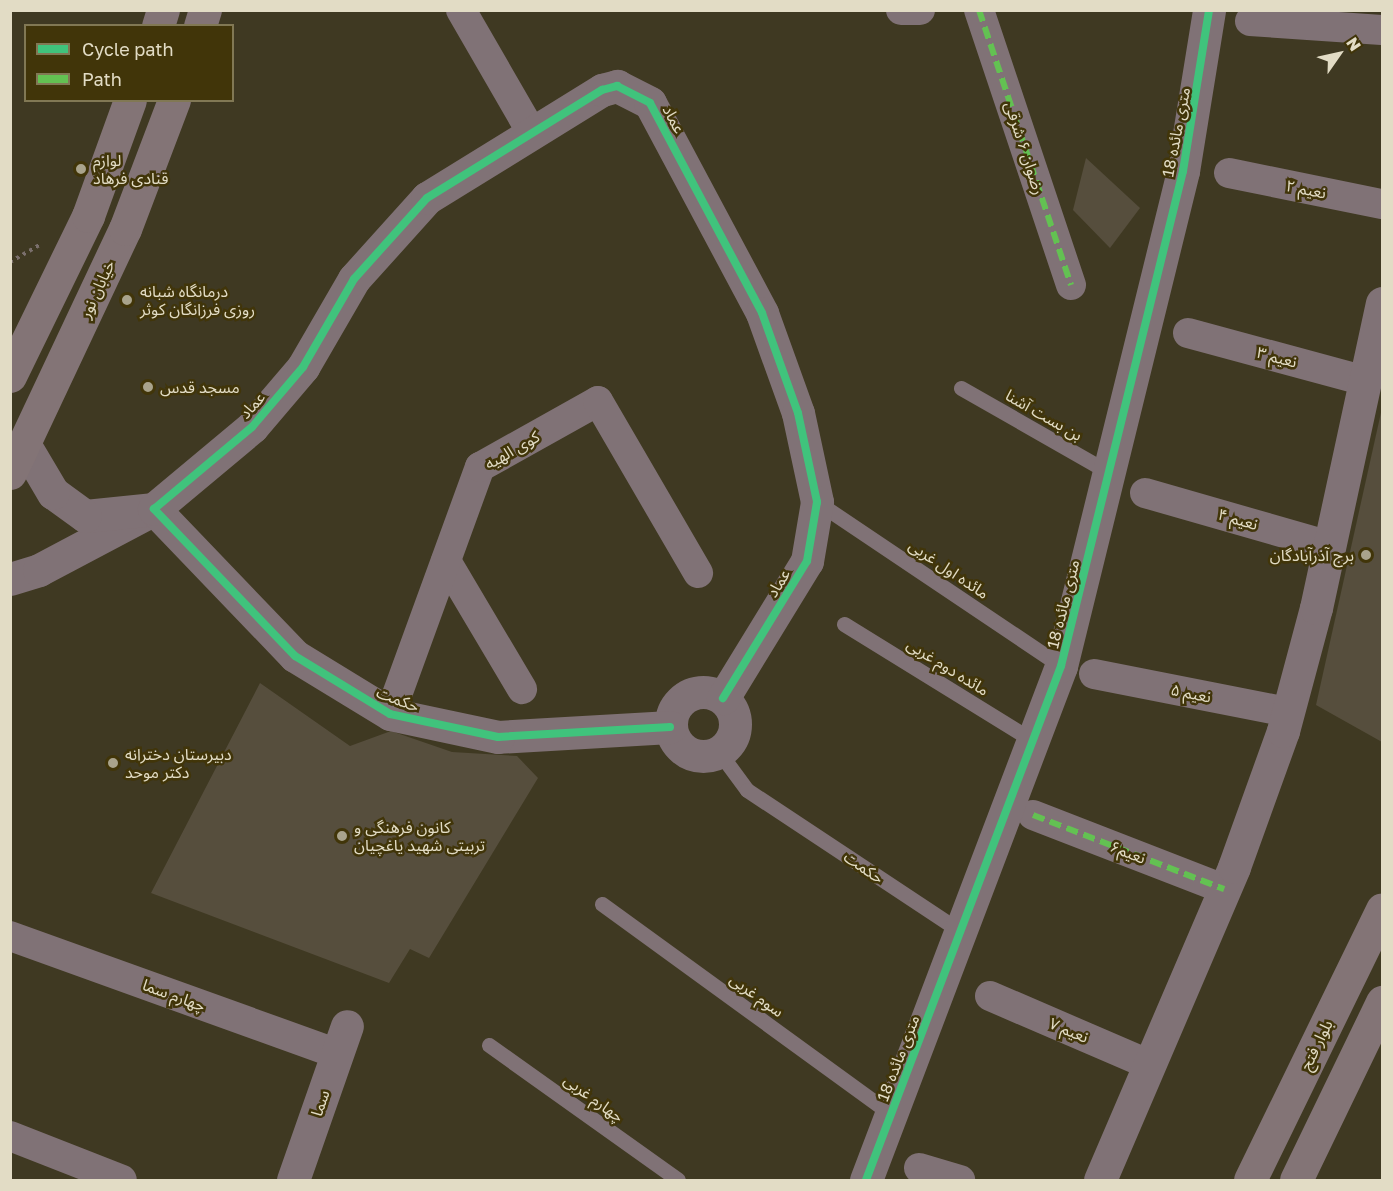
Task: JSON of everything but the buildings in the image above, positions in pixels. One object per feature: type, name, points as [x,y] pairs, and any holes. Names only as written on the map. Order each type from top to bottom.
[{"type":"main road","points":[[10,376],[88,216],[129,102]]},
{"type":"main road","name":"خیابان نور","points":[[10,473],[125,229],[173,102]]},
{"type":"main road","name":"بلوار فتح","points":[[1250,1180],[1383,909]]},
{"type":"main road","points":[[1296,1180],[1383,1002]]},
{"type":"street","points":[[461,10],[532,133]]},
{"type":"street","points":[[901,10],[920,10]]},
{"type":"street","name":"رضوان ۶ شرقی","points":[[979,10],[1071,285]]},
{"type":"street","name":"18 متری مائده","points":[[866,1180],[960,931],[1012,807],[1032,740],[1061,666],[1183,171],[1209,10]]},
{"type":"street","points":[[1250,21],[1383,30]]},
{"type":"street","name":"عماد","points":[[154,509],[252,427],[303,367],[354,279],[427,198],[609,88],[629,89],[650,103],[762,314],[798,413],[817,502],[807,561],[723,698]]},
{"type":"street","name":"نعیم ۲","points":[[1229,173],[1383,204]]},
{"type":"street","points":[[1100,1180],[1224,889],[1288,712],[1330,546],[1383,303]]},
{"type":"street","name":"نعیم ۳","points":[[1188,333],[1366,381]]},
{"type":"street","name":"کوی الهیه","points":[[390,714],[480,467],[598,401],[698,573]]},
{"type":"street","points":[[24,444],[53,493],[85,516],[154,509]]},
{"type":"street","name":"نعیم ۴","points":[[1145,493],[1330,546]]},
{"type":"street","points":[[10,579],[39,570],[154,509]]},
{"type":"street","name":"حکمت","points":[[154,509],[295,656],[390,714],[498,737],[670,727]]},
{"type":"street","points":[[446,561],[522,689]]},
{"type":"street","name":"نعیم ۵","points":[[1094,674],[1288,712]]},
{"type":"street","points":[[693,693],[723,698],[736,723],[734,735],[719,752],[691,753],[670,727],[673,712],[693,693]]},
{"type":"street","name":"نعیم۶","points":[[1033,815],[1224,889]]},
{"type":"street","name":"چهارم سما","points":[[10,936],[342,1040]]},
{"type":"street","name":"نعیم ۷","points":[[990,996],[1148,1064]]},
{"type":"street","name":"سما","points":[[294,1180],[342,1040]]},
{"type":"street","points":[[10,1136],[122,1180]]},
{"type":"street","points":[[919,1168],[960,1180]]},
{"type":"lane","name":"بن بست آشنا","points":[[961,388],[1110,473]]},
{"type":"lane","name":"مائده اول غربی","points":[[817,502],[1061,666]]},
{"type":"lane","name":"مائده دوم غربی","points":[[844,624],[1032,740]]},
{"type":"lane","name":"حکمت","points":[[719,752],[747,789],[960,931]]},
{"type":"lane","name":"سوم غربی","points":[[602,904],[891,1114]]},
{"type":"lane","name":"چهارم غربی","points":[[489,1045],[678,1180]]},
{"type":"marked path","points":[[979,10],[1071,285]]},
{"type":"marked path","points":[[1033,815],[1224,889]]},
{"type":"cycle path","points":[[866,1180],[1061,666],[1183,171],[1209,10]]},
{"type":"cycle path","points":[[670,727],[498,737],[390,714],[295,656],[154,509],[252,427],[303,367],[354,279],[427,198],[602,90],[617,86],[650,103],[762,313],[798,413],[817,502],[807,561],[723,698]]},
{"type":"place","name":"لوازم قنادی فرهاد","points":[[81,169]]},
{"type":"place","name":"درمانگاه شبانه روزی فرزانگان کوثر","points":[[127,300]]},
{"type":"place","name":"مسجد قدس","points":[[148,387]]},
{"type":"place","name":"برج آذرآبادگان","points":[[1366,555]]},
{"type":"place","name":"دبیرستان دخترانه دکتر موحد","points":[[113,763]]},
{"type":"place","name":"کانون فرهنگی و تربیتی شهید یاغچیان","points":[[342,836]]}]
